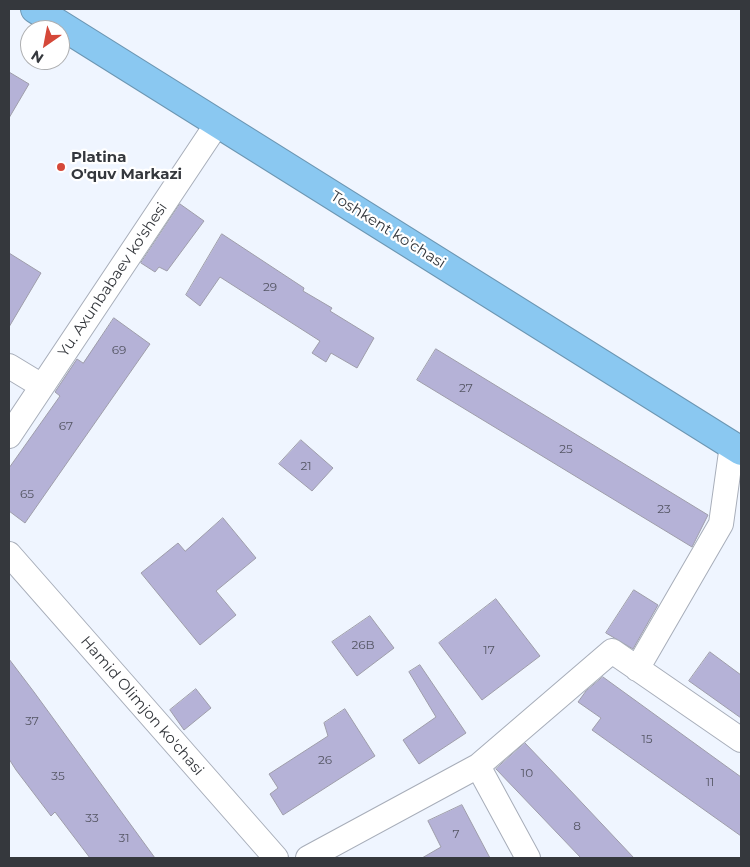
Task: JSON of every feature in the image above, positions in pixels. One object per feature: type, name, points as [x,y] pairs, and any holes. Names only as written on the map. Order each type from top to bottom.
[{"type":"highway","name":"Toshkent ko'chasi","points":[[35,9],[737,448]]},
{"type":"street","name":"Yu. Axunbabaev ko'shesi","points":[[9,436],[217,124]]},
{"type":"street","points":[[9,366],[42,386]]},
{"type":"street","points":[[637,669],[721,524],[737,448]]},
{"type":"street","name":"Hamid Olimjon ko'chasi","points":[[9,554],[276,858]]},
{"type":"street","points":[[308,858],[478,766],[612,651],[741,740]]},
{"type":"street","points":[[478,766],[528,858]]},
{"type":"building","points":[[9,72],[29,84],[9,118]]},
{"type":"building","points":[[180,204],[204,221],[167,271],[159,267],[155,272],[141,263]]},
{"type":"building","points":[[222,234],[304,288],[303,291],[332,308],[330,311],[374,338],[357,368],[331,353],[326,362],[312,353],[320,341],[220,277],[200,306],[186,295]]},
{"type":"building","points":[[9,253],[41,273],[9,327]]},
{"type":"building","points":[[114,318],[150,344],[25,523],[9,511],[9,468],[60,396],[55,392],[77,359],[83,363]]},
{"type":"building","points":[[436,349],[708,515],[692,547],[417,380]]},
{"type":"building","points":[[301,440],[333,468],[312,491],[279,464]]},
{"type":"building","points":[[223,518],[256,558],[216,591],[236,615],[200,645],[141,573],[178,543],[185,551]]},
{"type":"building","points":[[634,590],[658,605],[633,649],[606,633]]},
{"type":"building","points":[[496,599],[540,656],[482,700],[439,643]]},
{"type":"building","points":[[370,616],[394,648],[357,676],[332,642]]},
{"type":"building","points":[[710,652],[741,675],[741,718],[689,681]]},
{"type":"building","points":[[9,659],[155,858],[90,858],[55,812],[51,816],[16,770],[9,759]]},
{"type":"building","points":[[420,665],[466,733],[419,764],[403,740],[436,717],[409,672]]},
{"type":"building","points":[[603,677],[741,777],[741,836],[592,730],[601,718],[578,702],[586,691]]},
{"type":"building","points":[[196,689],[211,708],[184,730],[170,710]]},
{"type":"building","points":[[345,709],[375,756],[283,815],[270,794],[278,788],[269,774],[328,736],[324,723]]},
{"type":"building","points":[[525,743],[634,858],[581,858],[496,769]]},
{"type":"building","points":[[462,805],[490,858],[422,858],[441,847],[428,821]]},
{"type":"place","name":"Platina O'quv Markazi","points":[[61,167]]}]
